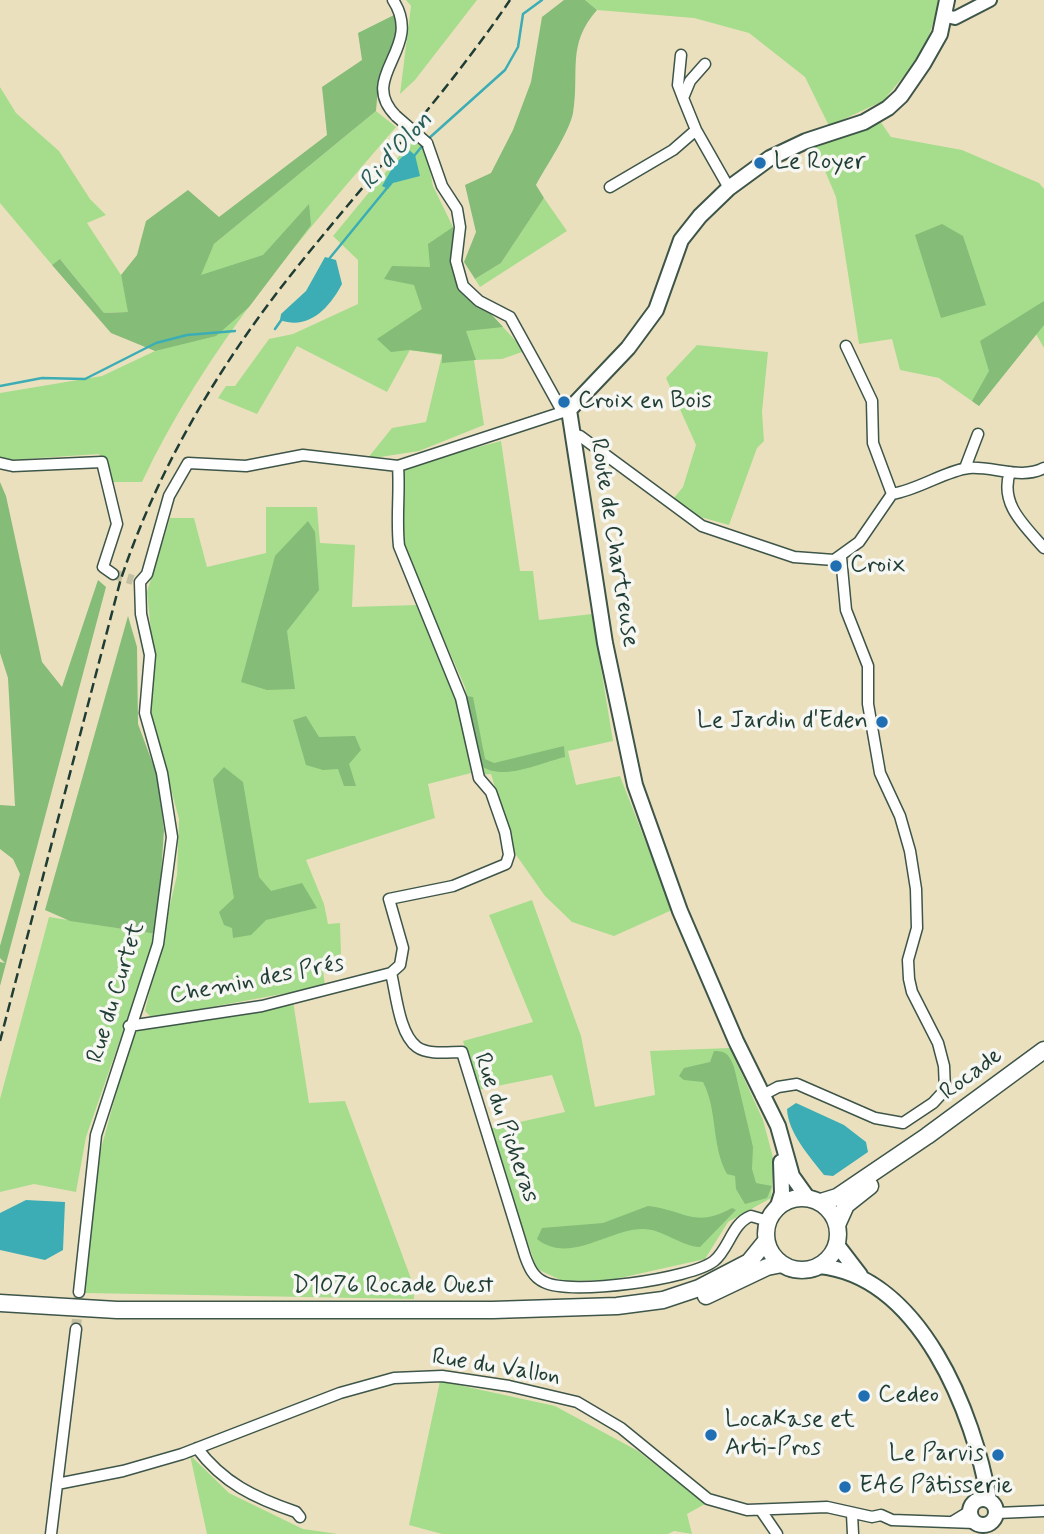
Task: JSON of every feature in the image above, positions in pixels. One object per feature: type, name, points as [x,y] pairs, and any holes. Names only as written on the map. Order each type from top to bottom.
[{"type":"main road","name":"Route de Chartreuse","points":[[814,1200],[796,1185],[783,1139],[761,1096],[670,887],[635,785],[605,643],[573,434],[565,410],[644,328],[661,299],[681,240],[700,216],[760,163],[785,150],[864,122],[888,108],[901,96],[923,64],[946,16],[947,0]]},
{"type":"main road","name":"Rocade","points":[[814,1200],[837,1197],[927,1136],[1044,1050]]},
{"type":"main road","name":"Route de Chartreuse","points":[[769,1113],[783,1177],[778,1206]]},
{"type":"main road","name":"Rocade","points":[[837,1225],[846,1205],[927,1136]]},
{"type":"main road","points":[[493,1310],[550,1314],[647,1311],[696,1299],[766,1267],[782,1264],[807,1270],[819,1266],[830,1257],[837,1245],[837,1225],[834,1216],[814,1200],[787,1200],[778,1206],[768,1221],[766,1241],[769,1250],[782,1264]]},
{"type":"main road","name":"D1076 Rocade Ouest","points":[[0,1303],[94,1310],[493,1310],[617,1306],[663,1300],[699,1289],[749,1262],[766,1241]]},
{"type":"main road","points":[[837,1245],[866,1282]]},
{"type":"main road","points":[[819,1266],[840,1268],[866,1282],[902,1309],[935,1350],[962,1407],[983,1477],[984,1518]]},
{"type":"street","points":[[391,973],[400,965],[402,947],[389,899],[453,886],[506,864],[509,855],[505,832],[491,792],[479,778],[461,698],[398,546],[398,466],[565,410],[510,317],[479,301],[463,286],[456,261],[460,227],[457,209],[442,186],[427,143],[396,116],[382,99],[382,83],[403,37],[400,10],[393,0]]},
{"type":"street","points":[[946,16],[956,18],[990,0]]},
{"type":"street","points":[[681,55],[678,85],[696,130],[729,188]]},
{"type":"street","points":[[683,98],[690,81],[705,64]]},
{"type":"street","points":[[610,187],[673,150],[696,130]]},
{"type":"street","points":[[846,346],[872,401],[873,443],[892,494]]},
{"type":"street","points":[[573,434],[580,436],[702,526],[794,556],[834,560],[859,542],[892,494],[906,492],[965,468],[1010,472],[1037,471],[1044,468]]},
{"type":"street","points":[[965,468],[978,434]]},
{"type":"street","name":"Rue du Curtet","points":[[79,1292],[96,1135],[129,1026],[158,944],[172,837],[162,773],[145,713],[150,655],[136,581],[147,574],[169,496],[188,463],[246,466],[303,455],[398,466]]},
{"type":"street","points":[[0,463],[13,466],[102,462],[117,524],[103,567],[113,574]]},
{"type":"street","points":[[1010,472],[1009,496],[1014,513],[1044,548]]},
{"type":"street","points":[[761,1096],[778,1087],[797,1084],[875,1118],[903,1124],[933,1103],[945,1090],[944,1066],[938,1043],[912,992],[908,960],[917,933],[916,889],[910,851],[900,816],[880,773],[868,704],[868,666],[846,610],[841,557]]},
{"type":"street","name":"Chemin des Prés","points":[[129,1026],[262,1006],[391,973]]},
{"type":"street","name":"Rue du Picheras","points":[[391,973],[407,1034],[418,1048],[438,1052],[461,1052],[525,1256],[531,1270],[545,1283],[563,1287],[610,1286],[701,1268],[721,1254],[740,1222],[751,1216],[768,1221]]},
{"type":"street","points":[[51,1534],[76,1329]]},
{"type":"street","name":"Rue du Vallon","points":[[57,1484],[123,1471],[197,1448],[340,1393],[394,1378],[442,1376],[509,1386],[577,1402],[621,1429],[708,1499],[762,1512],[827,1507],[852,1514],[881,1515],[892,1520],[952,1522],[984,1518]]},
{"type":"street","points":[[197,1448],[212,1469],[253,1497],[296,1512],[300,1517]]},
{"type":"street","points":[[984,1518],[1044,1511]]},
{"type":"street","points":[[762,1512],[777,1534]]},
{"type":"street","points":[[852,1514],[853,1534]]},
{"type":"green space","points":[[406,0],[477,0],[415,80],[400,94],[411,6]]},
{"type":"green space","points":[[564,0],[585,0],[597,10],[587,23],[578,47],[571,121],[536,185],[544,198],[501,263],[475,279],[464,262],[476,232],[465,185],[491,173],[513,130],[531,82],[542,17]]},
{"type":"green space","points":[[585,0],[939,0],[940,3],[923,53],[883,101],[829,126],[805,77],[749,33],[694,18],[597,10]]},
{"type":"green space","points":[[396,14],[398,37],[378,88],[376,111],[214,244],[201,275],[263,255],[309,204],[311,225],[249,307],[216,336],[155,351],[111,333],[52,265],[60,259],[104,313],[128,312],[121,275],[137,255],[146,221],[188,190],[219,217],[327,135],[322,87],[362,60],[358,33]]},
{"type":"green space","points":[[0,87],[16,113],[59,151],[90,199],[106,215],[87,223],[121,275],[129,312],[104,313],[61,260],[52,265],[0,203]]},
{"type":"green space","points":[[376,111],[396,127],[290,253],[225,340],[167,433],[142,482],[113,482],[99,454],[9,460],[0,457],[0,393],[102,376],[155,351],[214,244]]},
{"type":"green space","points":[[880,121],[891,137],[962,150],[1039,183],[1044,189],[1044,348],[1036,334],[979,406],[939,378],[900,370],[892,339],[859,344],[836,197],[815,147]]},
{"type":"green space","points":[[413,139],[426,151],[433,186],[453,227],[457,289],[491,314],[525,351],[502,359],[474,360],[484,425],[419,451],[367,459],[392,428],[426,422],[442,355],[410,350],[387,392],[297,346],[257,414],[218,398],[226,386],[235,386],[269,339],[293,334],[358,304],[358,260],[333,236]]},
{"type":"green space","points":[[544,198],[567,231],[480,287],[475,279],[501,263]]},
{"type":"green space","points":[[942,224],[963,236],[986,305],[941,318],[915,235]]},
{"type":"green space","points":[[453,227],[457,289],[491,314],[503,327],[466,331],[476,360],[442,363],[442,354],[409,350],[391,352],[377,339],[422,309],[414,285],[384,279],[392,266],[430,267],[428,244]]},
{"type":"green space","points":[[1044,301],[1044,325],[979,406],[972,401],[989,371],[980,341]]},
{"type":"green space","points":[[697,345],[768,352],[762,412],[764,441],[757,448],[729,525],[697,516],[673,499],[683,487],[696,445],[666,378]]},
{"type":"green space","points":[[501,441],[520,571],[533,571],[539,620],[592,614],[613,741],[568,751],[576,785],[620,776],[672,910],[614,936],[572,922],[545,896],[514,852],[491,774],[481,775],[465,687],[404,549],[402,467]]},
{"type":"green space","points":[[0,482],[6,496],[42,662],[62,687],[98,580],[106,587],[0,986],[0,962],[5,963],[0,958],[0,946],[20,874],[13,859],[0,849],[0,805],[15,806],[8,678],[0,653]]},
{"type":"green space","points":[[266,507],[317,507],[320,543],[355,545],[352,607],[416,605],[454,681],[471,773],[428,784],[435,818],[306,860],[324,904],[328,924],[340,923],[341,954],[322,961],[325,986],[152,1018],[145,1011],[177,875],[179,819],[150,711],[154,660],[147,592],[170,518],[194,518],[207,567],[266,553]]},
{"type":"green space","points":[[308,521],[315,532],[319,590],[287,631],[295,689],[267,690],[241,682],[275,556]]},
{"type":"green space","points":[[128,616],[137,647],[138,724],[157,775],[164,830],[157,934],[70,921],[45,910]]},
{"type":"green space","points":[[466,696],[473,697],[485,759],[494,763],[564,746],[565,757],[509,772],[498,772],[479,764]]},
{"type":"green space","points":[[306,716],[319,737],[355,736],[361,750],[349,764],[356,786],[344,786],[338,769],[323,770],[306,765],[293,720]]},
{"type":"green space","points":[[224,767],[243,782],[259,877],[271,891],[302,883],[317,908],[266,920],[251,935],[233,938],[232,928],[224,925],[219,912],[234,898],[213,779]]},
{"type":"green space","points":[[532,900],[581,1036],[595,1107],[655,1095],[650,1051],[730,1048],[763,1120],[774,1161],[771,1198],[728,1222],[705,1259],[611,1280],[563,1281],[537,1269],[488,1129],[565,1112],[552,1075],[477,1090],[463,1041],[533,1022],[489,915]]},
{"type":"green space","points":[[49,917],[157,934],[86,1137],[76,1192],[34,1184],[0,1192],[0,1099]]},
{"type":"green space","points":[[293,1001],[309,1103],[345,1101],[413,1284],[414,1299],[85,1293],[99,1156],[133,1032]]},
{"type":"green space","points":[[714,1051],[727,1054],[734,1067],[753,1147],[752,1169],[756,1183],[772,1186],[767,1198],[745,1204],[736,1189],[735,1176],[727,1174],[722,1163],[711,1105],[703,1082],[684,1080],[679,1076],[684,1068],[710,1062]]},
{"type":"green space","points":[[648,1206],[698,1218],[732,1208],[736,1210],[700,1247],[643,1229],[630,1230],[576,1247],[550,1246],[537,1239],[542,1228],[603,1223]]},
{"type":"green space","points":[[440,1381],[555,1406],[638,1451],[705,1504],[687,1514],[692,1534],[674,1531],[668,1534],[442,1534],[409,1525]]},
{"type":"green space","points":[[190,1455],[229,1493],[303,1529],[338,1534],[207,1534]]},
{"type":"water","points":[[409,150],[415,155],[420,176],[393,183],[388,189],[382,186],[394,165]]},
{"type":"water","points":[[325,257],[336,260],[342,284],[331,301],[309,320],[290,323],[280,320],[281,314],[306,291]]},
{"type":"water","points":[[796,1103],[844,1125],[866,1142],[868,1152],[833,1176],[824,1175],[791,1127],[787,1109]]},
{"type":"water","points":[[26,1200],[65,1202],[63,1250],[45,1260],[0,1250],[0,1213]]},
{"type":"waterway","name":"Ri d'Olon","points":[[427,140],[505,70],[518,47],[523,14],[542,0]]},
{"type":"waterway","name":"Ri d'Olon","points":[[414,156],[423,145]]},
{"type":"waterway","name":"Ri d'Olon","points":[[329,259],[387,188]]},
{"type":"waterway","name":"Ri d'Olon","points":[[275,329],[282,319]]},
{"type":"waterway","name":"Ri d'Olon","points":[[0,386],[42,378],[85,379],[156,343],[187,335],[235,331]]},
{"type":"tunnel","points":[[113,574],[133,580]]},
{"type":"tunnel","points":[[76,1329],[79,1292]]},
{"type":"railway","points":[[0,1041],[120,582],[149,505],[167,468],[207,396],[276,294],[455,76],[510,0]]},
{"type":"place","name":"Le Royer","points":[[760,163]]},
{"type":"place","name":"Croix en Bois","points":[[564,402]]},
{"type":"place","name":"Croix","points":[[836,566]]},
{"type":"place","name":"Le Jardin d'Eden","points":[[882,722]]},
{"type":"place","name":"Cedeo","points":[[864,1396]]},
{"type":"place","name":"LocaKase et Arti-Pros","points":[[711,1435]]},
{"type":"place","name":"Le Parvis","points":[[998,1455]]},
{"type":"place","name":"EAG Pâtisserie","points":[[845,1487]]}]
